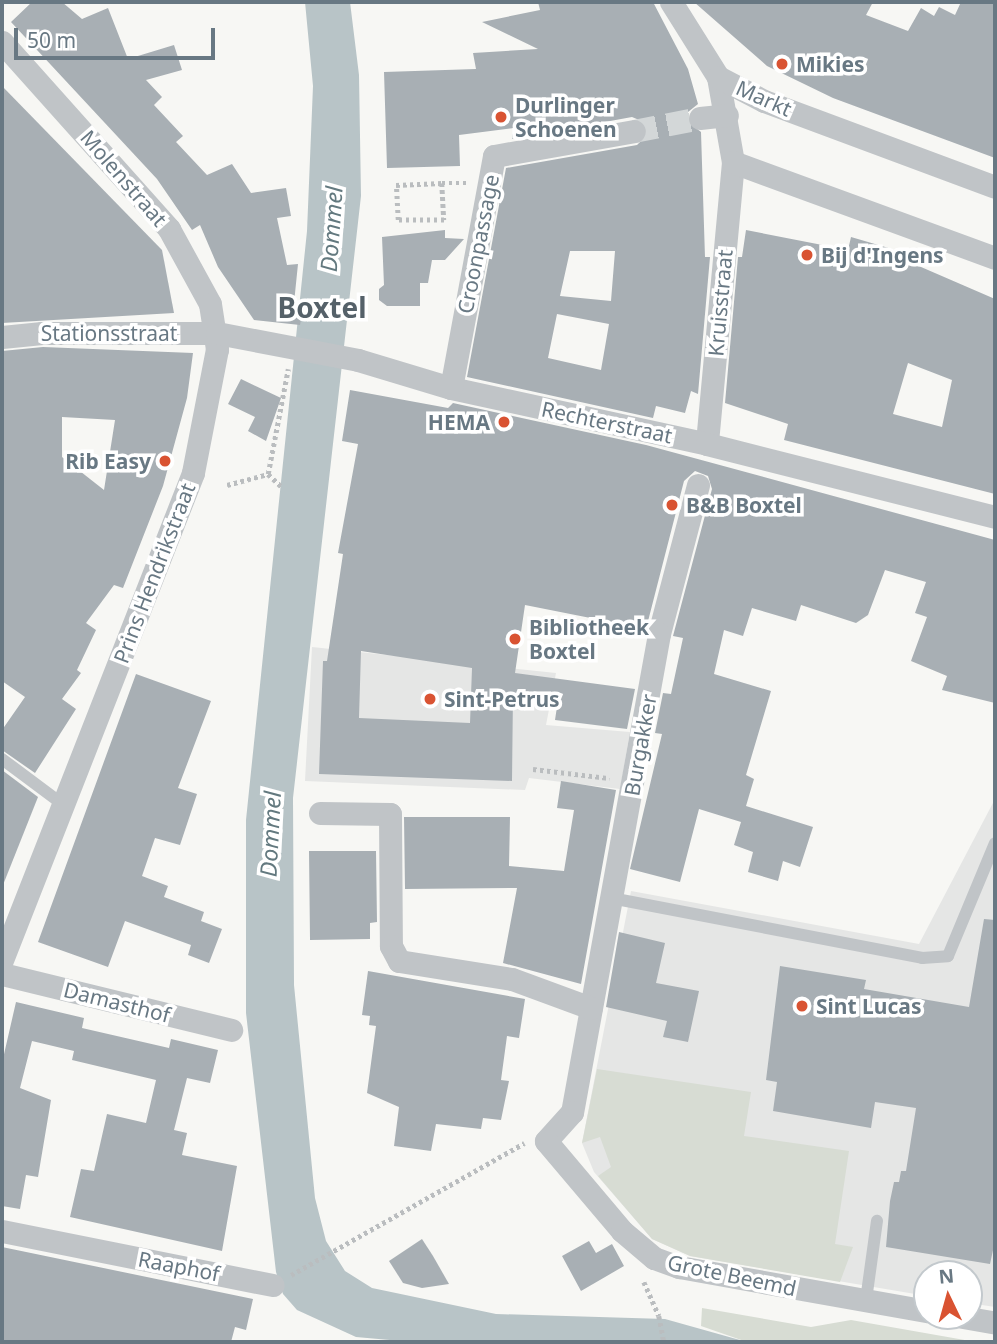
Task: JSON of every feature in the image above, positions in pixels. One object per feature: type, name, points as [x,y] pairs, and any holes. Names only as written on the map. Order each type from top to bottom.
[{"type":"street","points":[[671,2],[718,77]]},
{"type":"street","name":"Molenstraat","points":[[2,42],[169,229],[210,304],[217,332]]},
{"type":"street","name":"Markt","points":[[718,77],[727,115],[733,162]]},
{"type":"street","name":"Markt","points":[[718,77],[764,101],[995,187]]},
{"type":"street","points":[[700,118],[727,115]]},
{"type":"street","name":"Croonpassage","points":[[451,388],[494,156],[634,131]]},
{"type":"street","points":[[733,162],[995,258]]},
{"type":"street","name":"Kruisstraat","points":[[707,444],[733,162]]},
{"type":"street","name":"Stationsstraat","points":[[2,337],[42,333],[217,332]]},
{"type":"street","name":"Rechterstraat","points":[[217,332],[287,349],[358,360],[451,388],[707,444],[995,517]]},
{"type":"street","name":"Prins Hendrikstraat","points":[[2,960],[65,806],[193,473],[217,332]]},
{"type":"street","name":"Burgakker","points":[[546,1141],[572,1112],[659,634],[698,485]]},
{"type":"street","points":[[320,813],[390,814],[391,946],[399,961],[512,979],[591,1008]]},
{"type":"street","name":"Damasthof","points":[[2,974],[232,1030]]},
{"type":"street","name":"Grote Beemd","points":[[546,1141],[622,1231],[654,1258],[679,1268],[913,1308]]},
{"type":"street","name":"Raaphof","points":[[2,1231],[273,1285]]},
{"type":"lane","points":[[2,759],[65,806]]},
{"type":"lane","points":[[611,898],[922,958],[948,956],[995,843]]},
{"type":"lane","points":[[866,1300],[877,1221]]},
{"type":"path","points":[[442,183],[444,220],[398,220],[396,185],[442,183],[488,183]]},
{"type":"path","points":[[268,474],[289,378],[287,349]]},
{"type":"path","points":[[227,485],[268,474]]},
{"type":"path","points":[[268,474],[282,487]]},
{"type":"path","points":[[533,769],[634,781]]},
{"type":"path","points":[[273,1285],[525,1143],[546,1141]]},
{"type":"path","points":[[659,1316],[664,1342]]},
{"type":"shaded area","name":"Sint-Petrus","points":[[312,647],[556,673],[546,725],[630,732],[620,789],[529,778],[525,790],[305,781]]},
{"type":"shaded area","name":"Sint Lucas","points":[[995,799],[995,1307],[983,1305],[983,1260],[913,1260],[913,1294],[690,1256],[652,1239],[594,1172],[582,1143],[631,891],[919,944]]},
{"type":"shaded area","points":[[597,1069],[751,1092],[744,1136],[849,1151],[835,1244],[853,1247],[840,1282],[690,1256],[652,1239],[598,1176],[611,1167],[600,1137],[582,1143]]},
{"type":"shaded area","points":[[702,1308],[811,1327],[851,1320],[976,1342],[747,1342],[701,1326]]},
{"type":"water","name":"Dommel","points":[[305,2],[350,2],[359,75],[361,196],[293,798],[294,985],[315,1198],[326,1241],[345,1271],[372,1288],[496,1314],[665,1319],[747,1342],[412,1342],[356,1337],[297,1310],[283,1294],[276,1272],[246,1013],[246,820],[307,231],[313,86]]},
{"type":"building","points":[[32,2],[62,2],[82,19],[108,8],[128,59],[174,45],[182,70],[146,80],[162,97],[154,105],[183,136],[176,142],[207,175],[232,164],[251,193],[286,188],[291,216],[277,218],[287,265],[298,264],[294,303],[304,304],[300,325],[254,320],[218,267],[200,225],[192,230],[157,179],[11,22]]},
{"type":"building","points":[[538,2],[653,2],[688,69],[698,104],[688,112],[686,120],[701,132],[705,257],[710,257],[698,394],[691,391],[685,413],[656,406],[653,418],[467,377],[506,168],[637,145],[647,135],[644,122],[632,117],[512,139],[514,128],[459,135],[460,166],[387,168],[384,72],[476,69],[473,53],[538,49],[482,22],[540,10]],"holes":[[[570,251],[615,251],[611,301],[560,296]],[[557,314],[609,324],[601,370],[548,358]]]},
{"type":"building","points":[[694,2],[873,2],[866,15],[908,31],[921,8],[934,16],[939,7],[955,15],[961,2],[995,2],[995,158],[833,98],[767,66]]},
{"type":"building","points":[[2,86],[162,250],[174,313],[2,323]]},
{"type":"building","points":[[445,230],[445,238],[464,239],[445,260],[432,260],[428,283],[420,283],[420,306],[387,306],[379,300],[379,289],[384,285],[382,237]]},
{"type":"building","points":[[746,230],[848,250],[851,237],[892,249],[891,254],[995,299],[995,494],[784,440],[788,424],[725,403],[738,257],[742,257]],"holes":[[[908,363],[952,380],[942,427],[893,414]]]},
{"type":"building","points":[[43,347],[193,353],[187,398],[163,486],[123,588],[114,585],[86,623],[96,630],[77,670],[81,673],[62,699],[76,709],[35,773],[2,750],[2,730],[25,697],[2,681],[2,351]],"holes":[[[62,417],[115,420],[104,490],[62,457]]]},
{"type":"building","points":[[241,379],[281,398],[266,441],[248,431],[255,417],[228,404]]},
{"type":"building","points":[[350,390],[448,408],[453,403],[646,445],[995,540],[995,703],[942,690],[947,676],[911,661],[927,617],[915,613],[926,582],[885,570],[868,615],[856,623],[801,605],[796,621],[752,608],[743,636],[724,630],[714,674],[771,691],[746,775],[754,779],[746,806],[813,827],[800,867],[783,861],[778,881],[748,872],[753,852],[734,845],[741,822],[699,809],[680,882],[630,869],[662,734],[655,733],[663,693],[671,694],[683,638],[673,636],[712,489],[708,476],[695,471],[684,481],[646,629],[525,605],[515,673],[635,689],[627,729],[555,720],[558,700],[513,693],[512,781],[319,774],[323,661],[327,661],[343,554],[338,553],[358,444],[342,441]],"holes":[[[361,651],[472,668],[470,723],[359,718]]]},
{"type":"building","points":[[136,674],[211,701],[178,788],[197,794],[180,845],[155,838],[142,876],[168,886],[164,897],[204,912],[201,921],[222,929],[209,963],[188,955],[191,945],[125,921],[108,967],[38,942]]},
{"type":"building","points":[[2,770],[38,797],[3,885],[2,885]]},
{"type":"building","points":[[561,781],[616,790],[581,984],[503,963],[517,888],[405,889],[404,817],[510,817],[509,866],[564,871],[574,810],[557,808]]},
{"type":"building","points":[[309,851],[376,851],[377,922],[370,923],[370,939],[310,940]]},
{"type":"building","points":[[984,919],[995,920],[995,1241],[990,1264],[983,1263],[983,1260],[966,1260],[886,1247],[894,1182],[899,1182],[901,1171],[906,1171],[916,1108],[875,1102],[871,1128],[773,1111],[777,1082],[766,1080],[780,966],[866,980],[864,989],[969,1007]]},
{"type":"building","points":[[619,932],[665,943],[656,983],[699,991],[688,1042],[663,1037],[667,1021],[606,1007]]},
{"type":"building","points":[[368,971],[525,999],[519,1038],[507,1036],[501,1080],[509,1081],[501,1120],[483,1118],[481,1129],[436,1124],[431,1151],[394,1146],[399,1107],[367,1093],[376,1026],[369,1025],[370,1016],[362,1015]]},
{"type":"building","points":[[16,1002],[84,1018],[82,1028],[169,1048],[171,1039],[218,1050],[210,1083],[187,1078],[174,1130],[187,1133],[182,1155],[237,1166],[222,1251],[70,1217],[81,1169],[94,1171],[107,1114],[146,1123],[156,1080],[72,1060],[74,1051],[32,1041],[20,1088],[51,1100],[38,1177],[26,1175],[20,1209],[2,1206],[2,1063]]},
{"type":"building","points":[[422,1239],[449,1284],[422,1288],[403,1283],[389,1261]]},
{"type":"building","points":[[589,1241],[596,1253],[612,1244],[624,1266],[581,1291],[562,1256]]},
{"type":"building","points":[[2,1247],[253,1299],[246,1330],[235,1327],[231,1342],[2,1342]]},
{"type":"tunnel","points":[[634,131],[700,118]]},
{"type":"place","name":"Mikies","points":[[782,64]]},
{"type":"place","name":"Durlinger Schoenen","points":[[501,117]]},
{"type":"place","name":"Bij d'Ingens","points":[[807,255]]},
{"type":"place","name":"HEMA","points":[[504,422]]},
{"type":"place","name":"Rib Easy","points":[[165,461]]},
{"type":"place","name":"B&B Boxtel","points":[[672,505]]},
{"type":"place","name":"Bibliotheek Boxtel","points":[[515,639]]},
{"type":"place","name":"Sint-Petrus","points":[[430,699]]},
{"type":"place","name":"Sint Lucas","points":[[802,1006]]},
{"type":"district","name":"Boxtel","points":[[322,307]]}]
